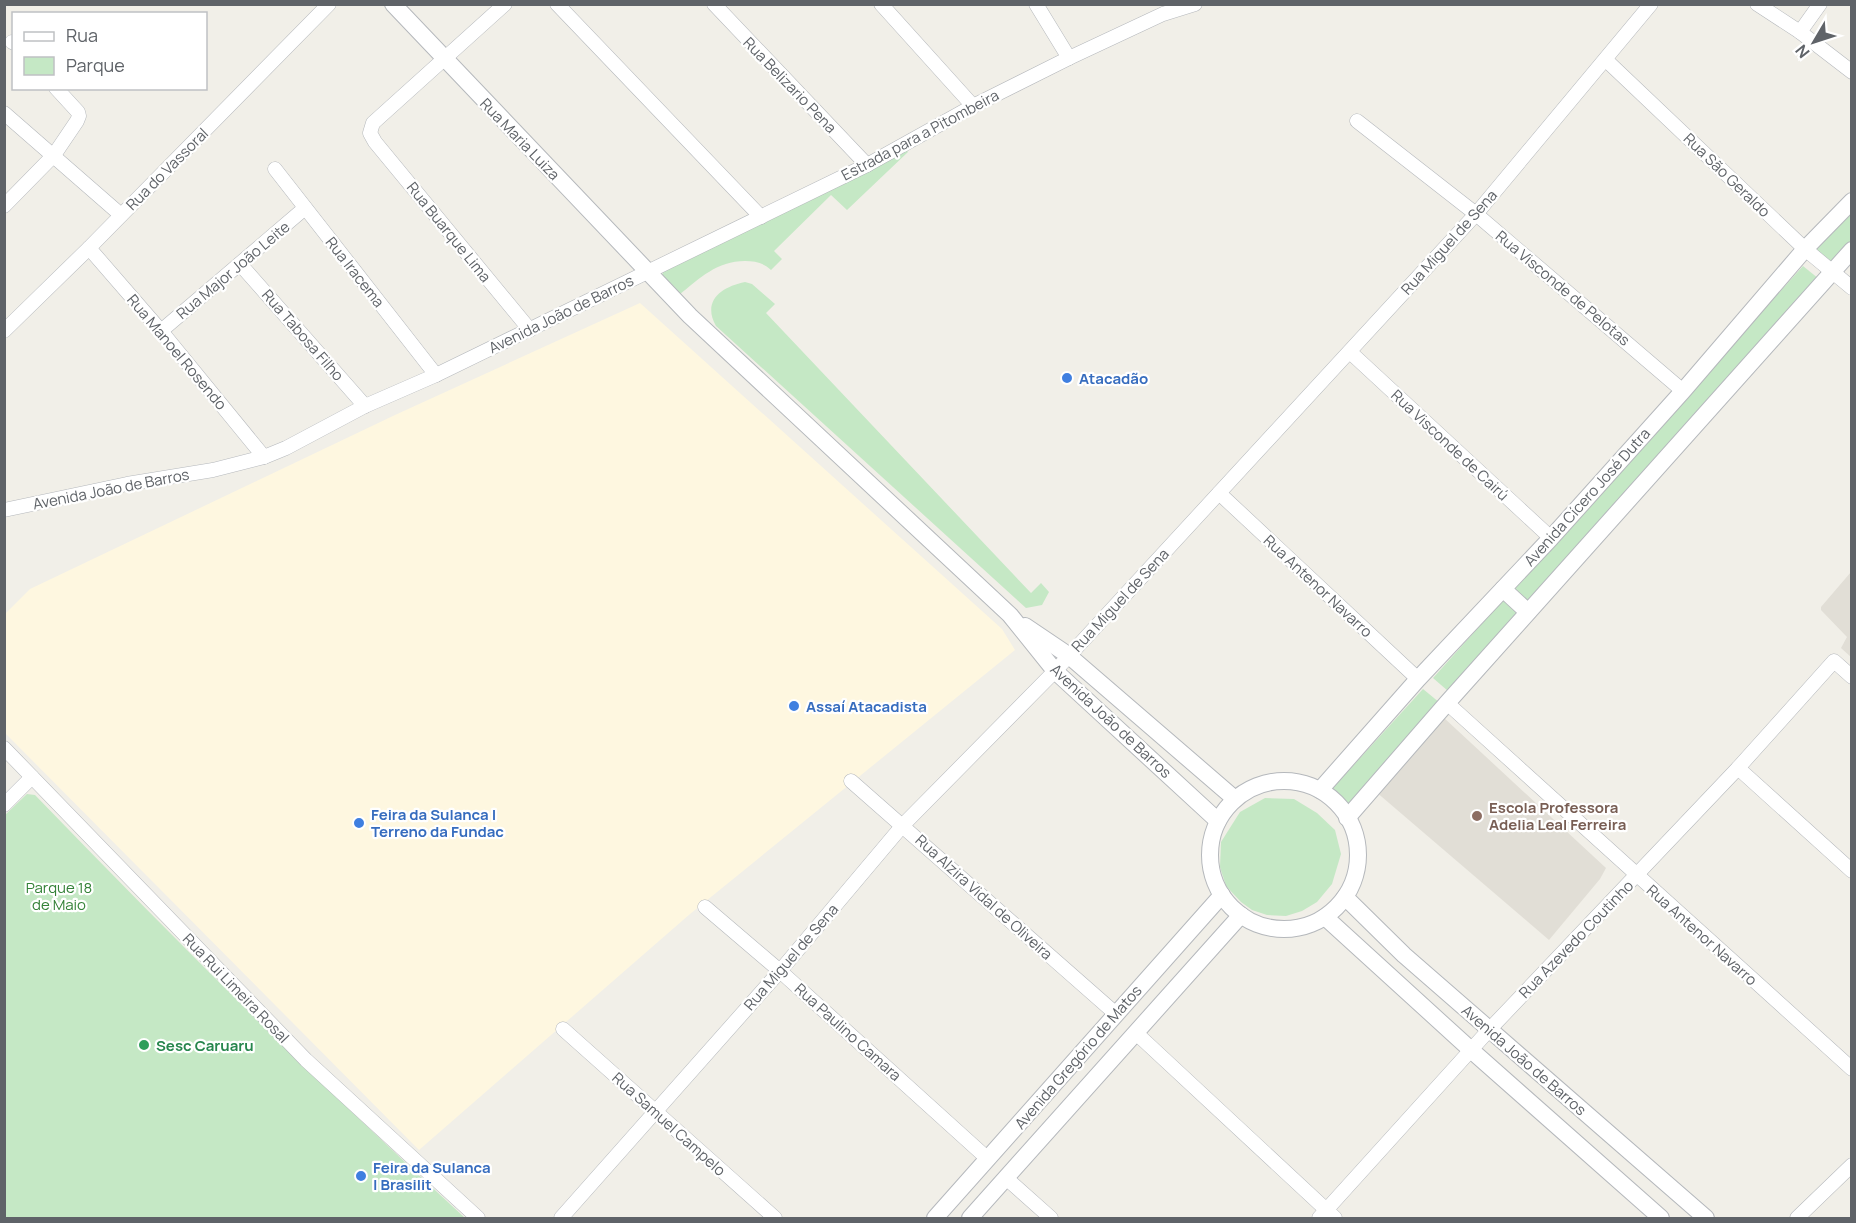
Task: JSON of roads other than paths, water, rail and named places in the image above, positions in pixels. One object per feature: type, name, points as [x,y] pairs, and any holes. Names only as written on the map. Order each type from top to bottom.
[{"type":"street","name":"Rua do Vassoral","points":[[4,331],[122,215],[329,4]]},
{"type":"street","name":"Rua Maria Luiza","points":[[393,4],[648,272]]},
{"type":"street","points":[[445,60],[505,4]]},
{"type":"street","points":[[557,4],[761,217]]},
{"type":"street","name":"Rua Belizario Pena","points":[[714,4],[867,165]]},
{"type":"street","points":[[1036,4],[1069,58]]},
{"type":"street","name":"Estrada para a Pitombeira","points":[[648,272],[867,165],[973,106],[1069,58],[1163,14],[1195,4]]},
{"type":"street","points":[[1757,4],[1800,32],[1851,72]]},
{"type":"street","points":[[1800,32],[1820,4]]},
{"type":"street","points":[[887,6],[973,106]]},
{"type":"street","name":"Rua Miguel de Sena","points":[[561,1218],[780,971],[903,825],[1055,671],[1476,214],[1606,60],[1645,7]]},
{"type":"street","name":"Rua Buarque Lima","points":[[445,60],[373,123],[370,133],[530,330]]},
{"type":"street","name":"Rua São Geraldo","points":[[1606,60],[1805,249],[1851,288]]},
{"type":"street","points":[[4,206],[54,155],[79,116],[59,90]]},
{"type":"street","points":[[4,113],[122,215]]},
{"type":"street","name":"Rua Visconde de Pelotas","points":[[1357,121],[1476,214],[1683,391]]},
{"type":"street","name":"Rua Iracema","points":[[274,169],[436,375]]},
{"type":"street","name":"Avenida Cícero José Dutra","points":[[1320,790],[1418,679],[1551,538],[1683,391],[1805,249],[1851,201]]},
{"type":"street","name":"Rua Major João Leite","points":[[161,331],[305,208]]},
{"type":"street","name":"Rua Manoel Rosendo","points":[[89,248],[161,331],[264,457]]},
{"type":"street","points":[[1347,818],[1851,250]]},
{"type":"street","name":"Rua Tabosa Filho","points":[[240,264],[365,406]]},
{"type":"street","name":"Avenida João de Barros","points":[[4,510],[127,484],[213,470],[264,457],[286,448],[365,406],[436,375],[648,272],[690,316],[1010,615],[1068,656],[1235,800]]},
{"type":"street","name":"Rua Visconde de Cairú","points":[[1350,352],[1551,538]]},
{"type":"street","name":"Rua Antenor Navarro","points":[[1219,493],[1418,679]]},
{"type":"street","points":[[1503,589],[1528,612]]},
{"type":"street","name":"Avenida João de Barros","points":[[1010,615],[1055,671],[1218,821]]},
{"type":"street","name":"Rua Azevedo Coutinho","points":[[1327,1216],[1489,1030],[1738,768],[1834,661],[1851,677]]},
{"type":"street","name":"Rua Antenor Navarro","points":[[1447,703],[1851,1069]]},
{"type":"street","name":"Rua Rui Limeira Rosal","points":[[7,755],[32,777],[306,1060],[478,1218]]},
{"type":"street","points":[[1738,768],[1851,871]]},
{"type":"street","points":[[4,805],[32,777]]},
{"type":"street","name":"Rua Alzira Vidal de Oliveira","points":[[851,781],[1116,1014]]},
{"type":"street","points":[[1276,781],[1299,782],[1320,790],[1335,801],[1355,835],[1358,856],[1355,876],[1345,897],[1325,917],[1304,926],[1281,929],[1259,924],[1241,915],[1222,895],[1212,871],[1210,846],[1218,821],[1235,800],[1254,787],[1276,781]]},
{"type":"street","name":"Avenida Gregório de Matos","points":[[935,1218],[1222,895]]},
{"type":"street","name":"Avenida João de Barros","points":[[1345,897],[1404,956],[1706,1218]]},
{"type":"street","name":"Rua Paulino Camara","points":[[705,907],[780,971],[988,1159]]},
{"type":"street","name":"Avenida Gregório de Matos","points":[[970,1218],[1241,915]]},
{"type":"street","name":"Avenida João de Barros","points":[[1325,917],[1661,1218]]},
{"type":"street","name":"Rua Samuel Campelo","points":[[563,1029],[775,1218]]},
{"type":"street","points":[[1136,1033],[1327,1216]]},
{"type":"street","points":[[1797,1218],[1851,1166]]},
{"type":"street","points":[[1006,1178],[1051,1218]]},
{"type":"place","name":"Atacadão","points":[[1067,378]]},
{"type":"place","name":"Assaí Atacadista","points":[[794,706]]},
{"type":"place","name":"Escola Professora Adelia Leal Ferreira","points":[[1477,816]]},
{"type":"place","name":"Feira da Sulanca | Terreno da Fundac","points":[[359,823]]},
{"type":"place","name":"Sesc Caruaru","points":[[144,1045]]},
{"type":"place","name":"Feira da Sulanca | Brasilit","points":[[361,1176]]},
{"type":"park label","name":"Parque 18 de Maio","points":[[59,896]]}]
